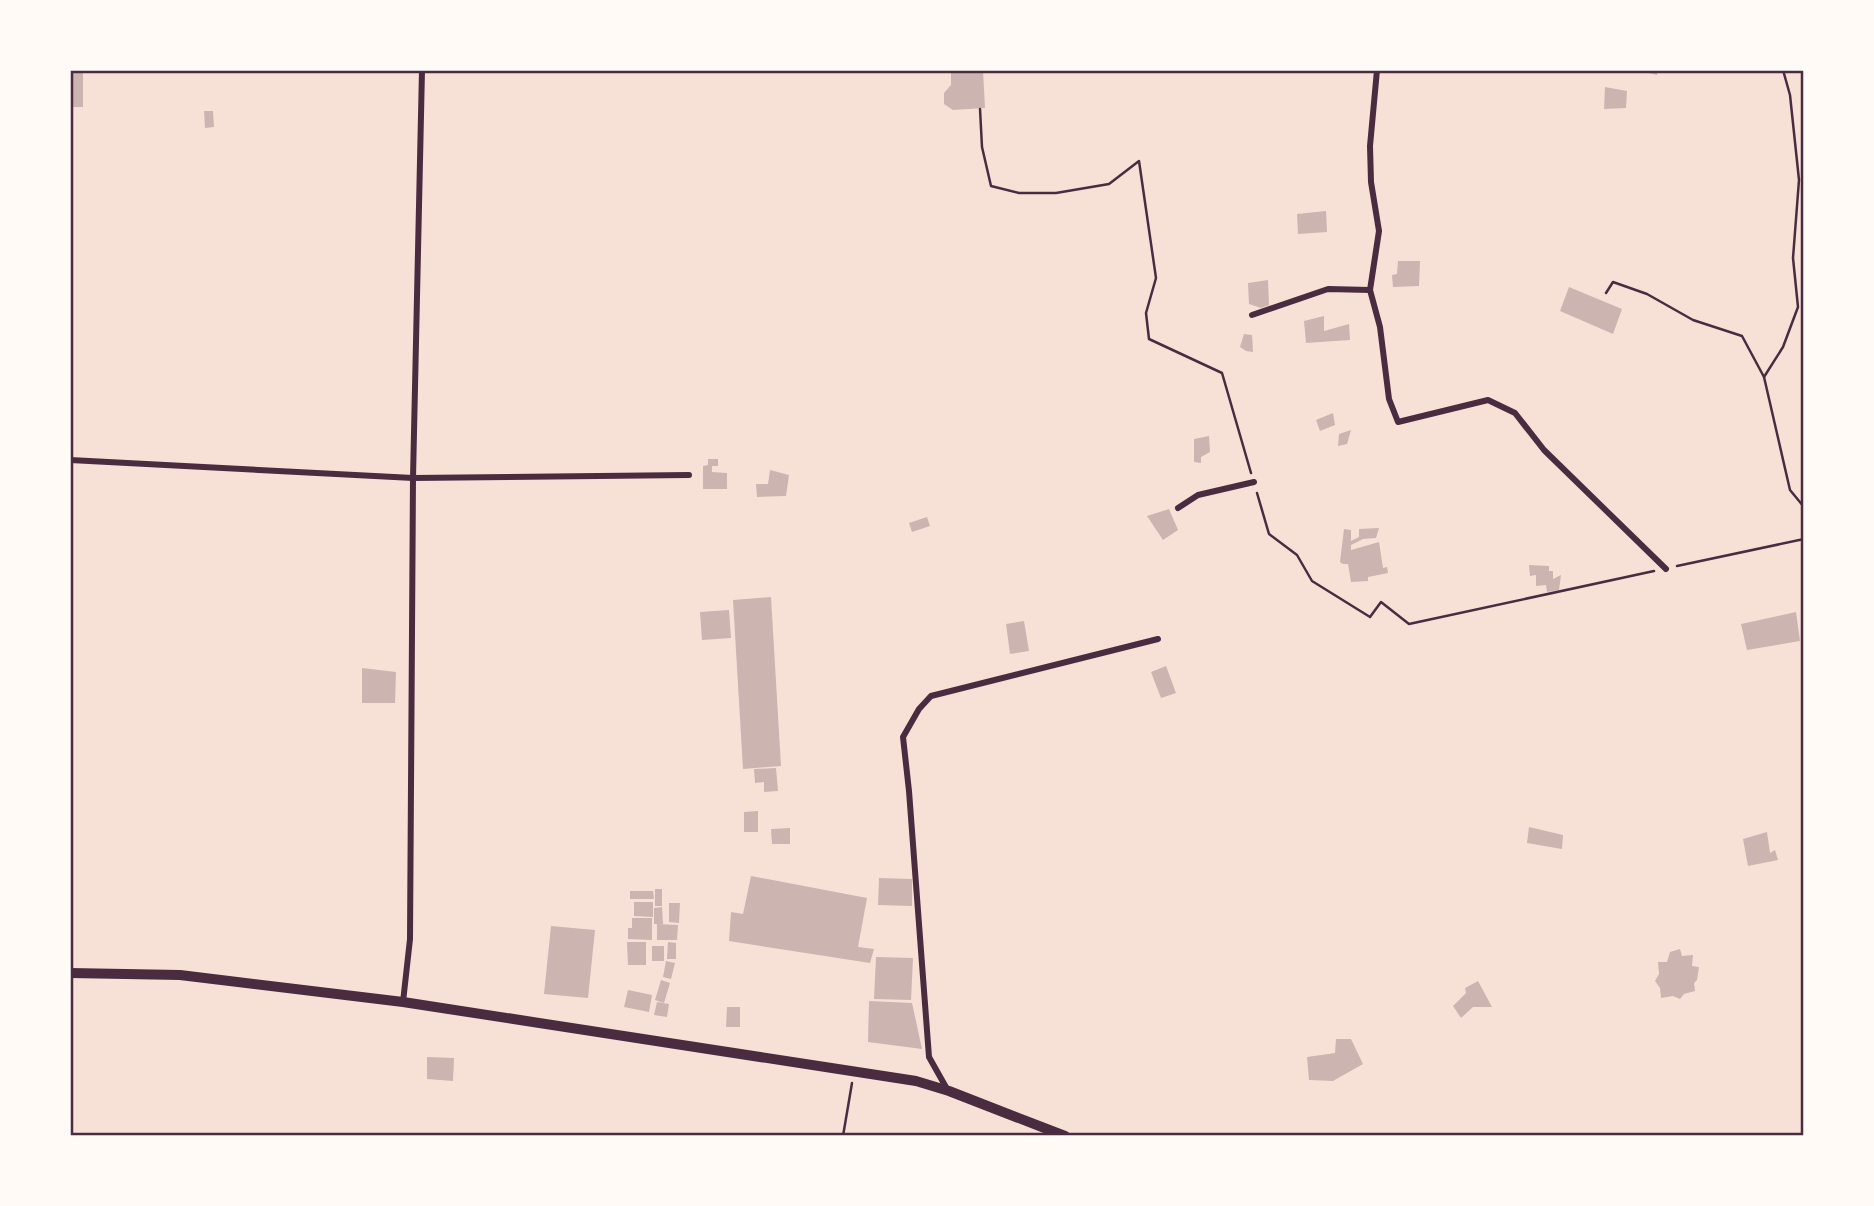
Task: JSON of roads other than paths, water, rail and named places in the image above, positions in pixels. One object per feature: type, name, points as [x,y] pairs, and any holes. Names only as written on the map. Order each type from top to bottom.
[{"type":"main road","points":[[70,974],[180,975],[403,1002],[916,1081],[1065,1136]]},
{"type":"street","points":[[403,1002],[410,939],[414,478],[422,70]]},
{"type":"street","points":[[1377,70],[1370,146],[1371,182],[1379,231],[1370,290],[1380,327],[1389,399],[1398,422],[1488,401],[1515,413],[1544,450],[1666,569]]},
{"type":"street","points":[[1252,315],[1328,289],[1370,290]]},
{"type":"street","points":[[70,460],[414,478],[688,475]]},
{"type":"street","points":[[1178,509],[1198,495],[1254,482]]},
{"type":"street","points":[[949,1091],[929,1057],[909,792],[902,737],[919,709],[931,696],[1158,639]]}]
